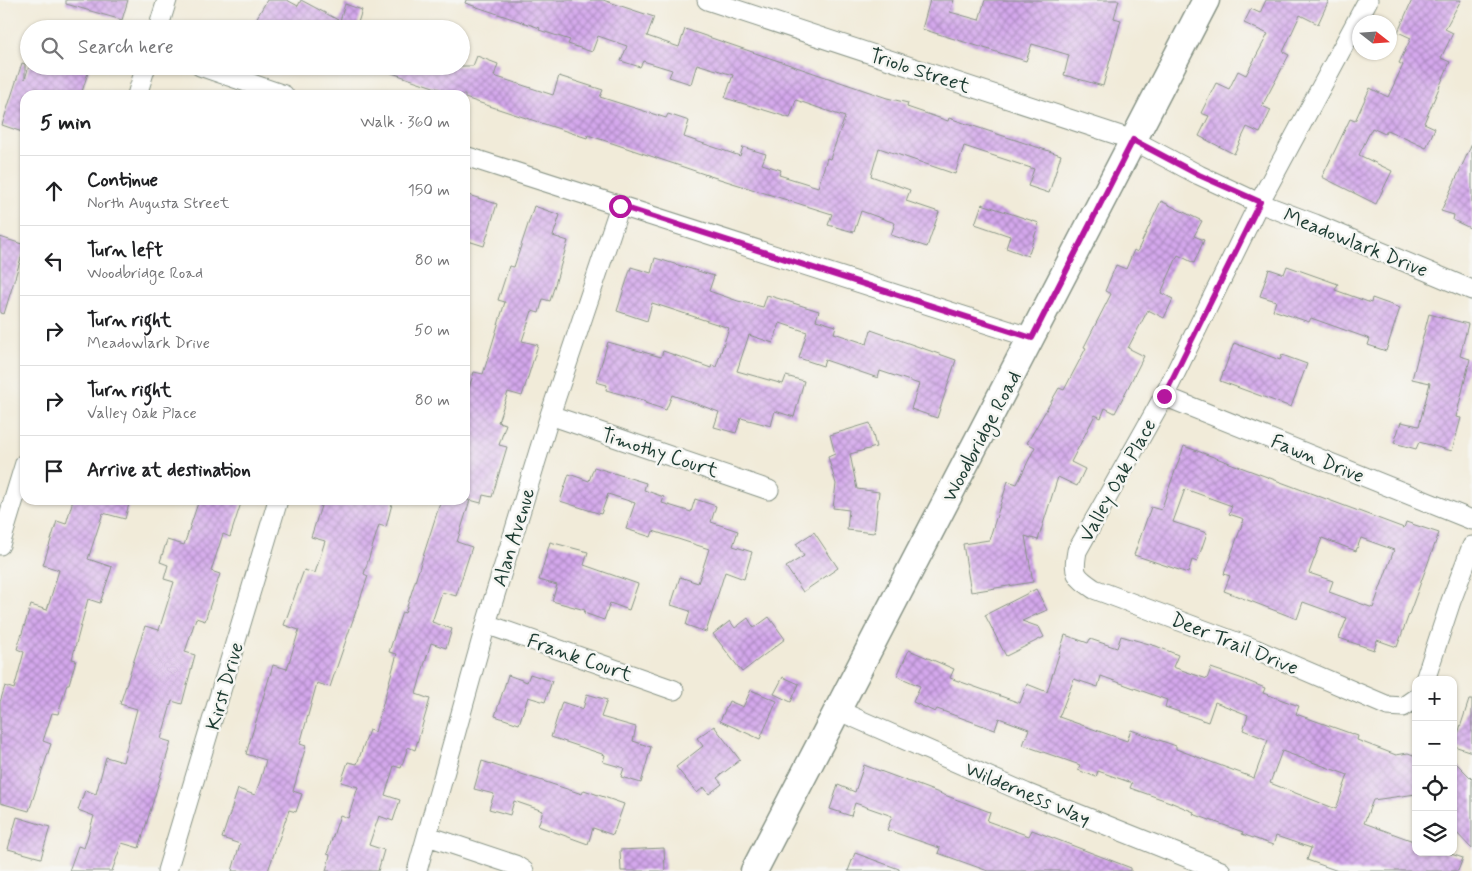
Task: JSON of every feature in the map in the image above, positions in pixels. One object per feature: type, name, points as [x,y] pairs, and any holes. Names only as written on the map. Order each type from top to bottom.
[{"type":"street","points":[[161,20],[167,0]]},
{"type":"street","name":"Triolo Street","points":[[707,0],[1133,140]]},
{"type":"street","name":"Woodbridge Road","points":[[754,871],[1206,0]]},
{"type":"street","name":"Valley Oak Place","points":[[1075,562],[1077,551],[1164,396],[1260,202],[1368,0]]},
{"type":"street","points":[[139,90],[143,75]]},
{"type":"street","points":[[226,75],[270,90]]},
{"type":"street","name":"Meadowlark Drive","points":[[1133,140],[1199,175],[1260,202],[1472,290]]},
{"type":"street","points":[[470,158],[1032,338]]},
{"type":"street","name":"Alan Avenue","points":[[417,871],[486,624],[550,415],[620,206]]},
{"type":"street","name":"Fawn Drive","points":[[1164,396],[1472,520]]},
{"type":"street","name":"Timothy Court","points":[[550,415],[770,490]]},
{"type":"street","points":[[0,545],[8,491],[20,471]]},
{"type":"street","name":"Kirst Drive","points":[[167,871],[277,505]]},
{"type":"street","points":[[1426,676],[1451,600],[1472,546]]},
{"type":"street","name":"Deer Trail Drive","points":[[1075,562],[1074,569],[1078,578],[1094,589],[1255,649],[1388,706],[1403,707],[1412,701]]},
{"type":"street","name":"Frank Court","points":[[486,624],[674,690]]},
{"type":"street","name":"Wilderness Way","points":[[838,710],[1026,793],[1221,871]]},
{"type":"street","points":[[428,836],[516,865],[524,871]]},
{"type":"building","points":[[66,0],[128,0],[122,20],[66,4]]},
{"type":"building","points":[[267,0],[287,0],[298,6],[301,0],[338,20],[256,20]]},
{"type":"building","points":[[466,0],[603,0],[654,17],[647,36],[679,47],[685,29],[887,98],[908,103],[907,107],[948,121],[949,118],[1061,155],[1049,193],[1028,186],[1034,169],[964,146],[955,174],[879,148],[871,176],[910,190],[906,201],[939,212],[927,247],[891,235],[895,223],[861,211],[854,232],[828,225],[832,214],[588,135],[587,138],[470,100],[470,90],[442,90],[398,75],[470,75],[470,66],[473,66],[477,56],[498,64],[494,76],[553,95],[559,76],[603,90],[600,97],[666,118],[668,114],[689,121],[684,137],[740,156],[743,147],[766,154],[762,164],[781,170],[779,175],[818,187],[827,158],[830,159],[845,117],[796,100],[790,118],[725,98],[733,75],[697,64],[691,84],[669,77],[672,70],[643,61],[640,67],[621,61],[627,46],[598,36],[592,52],[568,44],[570,40],[539,30],[540,28],[465,3]]},
{"type":"building","points":[[930,0],[954,0],[950,12],[979,20],[985,0],[1119,0],[1114,18],[1121,20],[1103,86],[1064,75],[1069,55],[1032,44],[1026,61],[922,29]]},
{"type":"building","points":[[1266,0],[1329,0],[1318,24],[1300,15],[1283,52],[1289,55],[1262,106],[1271,110],[1260,133],[1247,127],[1234,154],[1199,136],[1209,116],[1201,113],[1216,83],[1229,89],[1238,71],[1246,75],[1268,34],[1244,23],[1251,9],[1260,13]]},
{"type":"building","points":[[1412,0],[1461,0],[1445,29],[1453,33],[1441,58],[1450,62],[1424,123],[1435,128],[1426,148],[1387,130],[1385,134],[1372,128],[1359,155],[1392,171],[1376,204],[1322,177],[1350,119],[1355,121],[1370,88],[1388,97],[1403,65],[1399,63],[1411,38],[1398,32]]},
{"type":"building","points":[[345,4],[362,10],[359,20],[340,20]]},
{"type":"building","points":[[20,69],[20,75],[25,75],[25,79],[26,75],[87,75],[83,90],[20,90],[20,131],[2,125]]},
{"type":"building","points":[[1472,144],[1472,229],[1453,220],[1454,215],[1441,211]]},
{"type":"building","points":[[470,196],[497,204],[484,246],[470,242]]},
{"type":"building","points":[[1161,201],[1202,221],[1194,236],[1204,240],[1194,263],[1178,255],[1161,293],[1173,299],[1164,318],[1148,310],[1128,348],[1144,356],[1115,413],[1105,408],[1101,418],[1095,415],[1071,462],[1085,469],[1077,486],[1058,477],[1038,540],[1025,536],[1033,582],[971,592],[963,544],[989,540],[1008,481],[1017,484],[1035,447],[1027,443],[1059,388],[1064,390],[1111,294],[1105,291],[1116,265],[1126,269],[1134,250],[1137,252]]},
{"type":"building","points":[[982,204],[1039,223],[1028,256],[1006,248],[1010,236],[975,224]]},
{"type":"building","points":[[534,206],[560,215],[553,236],[568,241],[550,301],[543,299],[539,313],[532,311],[522,341],[538,345],[522,396],[508,392],[498,422],[506,424],[499,445],[507,447],[492,497],[483,495],[481,503],[470,500],[470,384],[474,372],[483,374],[505,302],[498,300],[509,266],[514,267]]},
{"type":"building","points":[[0,237],[20,243],[20,261],[4,314],[0,313]]},
{"type":"building","points":[[655,258],[714,276],[709,291],[738,301],[763,307],[767,295],[819,311],[816,320],[836,326],[834,333],[867,344],[871,330],[956,360],[937,418],[911,409],[919,384],[880,371],[878,378],[825,360],[823,366],[799,358],[807,332],[780,323],[773,343],[749,335],[737,371],[783,384],[786,376],[804,381],[794,417],[775,411],[771,426],[741,418],[736,433],[714,427],[719,412],[672,395],[666,410],[645,403],[646,401],[606,390],[607,385],[596,382],[608,342],[661,357],[663,351],[711,368],[712,365],[716,367],[729,328],[652,303],[647,321],[617,311],[631,267],[651,273]]},
{"type":"building","points":[[1287,266],[1338,284],[1335,290],[1371,303],[1372,298],[1400,308],[1386,351],[1368,345],[1370,339],[1311,318],[1309,322],[1273,310],[1276,301],[1260,296],[1269,269],[1284,274]]},
{"type":"building","points":[[1429,314],[1468,324],[1460,356],[1470,359],[1456,417],[1461,418],[1452,451],[1419,442],[1416,449],[1394,443],[1401,422],[1419,426],[1430,383],[1412,379]]},
{"type":"building","points":[[1234,343],[1280,360],[1282,355],[1307,364],[1291,407],[1220,381]]},
{"type":"building","points":[[870,423],[876,447],[850,454],[857,489],[879,492],[874,533],[847,530],[849,510],[833,508],[836,484],[828,457],[835,454],[830,435]]},
{"type":"building","points":[[1184,446],[1404,528],[1406,522],[1439,533],[1397,647],[1377,640],[1374,650],[1339,638],[1347,618],[1303,602],[1297,619],[1224,591],[1230,576],[1224,574],[1244,519],[1229,514],[1232,506],[1185,489],[1173,522],[1207,533],[1197,562],[1192,560],[1188,573],[1134,555],[1151,507],[1161,510]],"holes":[[[1322,538],[1356,551],[1361,538],[1394,550],[1373,608],[1329,592],[1333,581],[1309,573]]]},
{"type":"building","points":[[594,467],[646,483],[644,490],[664,497],[662,503],[691,512],[695,499],[716,506],[711,522],[738,531],[733,546],[752,552],[744,579],[725,572],[706,632],[686,625],[690,611],[671,605],[680,577],[698,583],[709,549],[653,531],[651,537],[626,529],[635,503],[608,494],[601,514],[560,501],[569,474],[589,481]]},
{"type":"building","points":[[72,505],[129,505],[125,519],[103,513],[88,559],[112,567],[100,603],[88,599],[72,659],[76,660],[69,684],[67,684],[58,714],[52,713],[43,741],[51,744],[29,811],[0,803],[0,702],[5,686],[14,689],[24,652],[17,649],[31,605],[47,610],[59,570],[43,565],[57,521],[66,524]]},
{"type":"building","points":[[197,505],[240,505],[230,537],[223,534],[211,571],[220,574],[205,621],[196,618],[185,652],[195,655],[182,704],[172,701],[161,739],[171,742],[139,848],[122,843],[112,871],[69,871],[78,846],[84,848],[94,816],[78,810],[85,790],[96,794],[106,757],[123,762],[137,709],[120,704],[145,626],[159,630],[174,582],[164,579],[168,565],[160,562],[167,540],[184,545]]},
{"type":"building","points":[[321,505],[392,505],[386,527],[379,525],[364,574],[368,576],[330,687],[317,683],[300,744],[306,746],[293,791],[302,794],[296,812],[289,810],[268,871],[232,871],[240,844],[222,838],[238,789],[255,795],[260,781],[266,760],[246,754],[273,665],[287,669],[299,630],[284,625],[304,570],[315,573],[325,541],[311,537]]},
{"type":"building","points":[[439,505],[468,505],[457,542],[472,547],[456,596],[442,592],[432,622],[452,629],[446,648],[431,643],[416,694],[430,699],[415,750],[408,747],[401,768],[394,766],[385,795],[400,800],[393,821],[379,816],[369,845],[384,850],[378,871],[326,871],[330,855],[327,854],[340,815],[348,818],[358,787],[341,782],[348,762],[357,764],[369,730],[375,732],[397,654],[389,652],[402,612],[405,613]]},
{"type":"building","points":[[814,532],[838,568],[803,592],[786,567],[804,556],[796,544]]},
{"type":"building","points":[[550,542],[588,552],[584,565],[638,584],[629,610],[610,603],[604,620],[584,613],[585,610],[552,601],[557,585],[539,580]]},
{"type":"building","points":[[1036,589],[1047,610],[1022,621],[1039,627],[1044,637],[1006,656],[985,615]]},
{"type":"building","points":[[769,617],[785,639],[742,672],[713,634],[730,621],[735,628],[748,618],[754,628]]},
{"type":"building","points":[[1065,635],[1088,643],[1090,639],[1117,648],[1121,636],[1156,646],[1178,655],[1173,667],[1207,679],[1211,668],[1265,688],[1263,693],[1299,706],[1296,714],[1358,736],[1357,740],[1396,755],[1408,753],[1412,754],[1412,795],[1373,800],[1364,823],[1412,841],[1412,856],[1457,856],[1463,858],[1458,871],[1338,871],[1307,860],[1311,848],[1276,836],[1273,845],[1242,834],[1243,832],[1193,814],[1194,812],[1170,802],[1130,788],[1132,783],[1098,771],[1096,777],[1078,770],[1080,765],[1023,745],[1029,729],[999,718],[995,730],[937,709],[935,712],[913,702],[920,686],[897,676],[909,650],[954,669],[950,678],[1020,703],[1027,684],[1047,692]],"holes":[[[1101,676],[1167,700],[1165,707],[1208,722],[1215,702],[1248,715],[1243,730],[1268,740],[1254,778],[1131,730],[1127,741],[1059,717],[1074,679],[1098,687]],[[1282,751],[1348,775],[1336,809],[1270,783]]]},
{"type":"building","points":[[530,674],[552,681],[545,702],[528,697],[519,724],[495,716],[508,675],[527,682]]},
{"type":"building","points":[[783,677],[799,684],[791,702],[774,694]]},
{"type":"building","points":[[751,690],[777,701],[760,739],[720,721],[729,701],[743,707]]},
{"type":"building","points":[[587,694],[607,700],[601,717],[636,727],[633,741],[651,747],[641,783],[621,777],[624,768],[603,762],[605,755],[551,737],[562,702],[583,709]]},
{"type":"building","points":[[1469,700],[1472,700],[1472,752],[1457,747],[1457,737]]},
{"type":"building","points":[[714,726],[740,760],[717,778],[722,784],[709,794],[704,787],[697,793],[676,767],[703,746],[697,738]]},
{"type":"building","points":[[482,761],[582,794],[584,790],[624,804],[613,835],[593,828],[588,844],[538,826],[543,811],[514,801],[510,815],[489,809],[494,794],[474,789]]},
{"type":"building","points":[[1457,764],[1472,779],[1472,849],[1457,833]]},
{"type":"building","points":[[864,765],[990,812],[987,821],[1029,836],[1032,830],[1131,868],[1131,871],[988,871],[938,853],[940,848],[887,830],[892,816],[855,803],[851,816],[830,809],[838,785],[855,792]]},
{"type":"building","points":[[17,817],[50,827],[41,858],[8,849]]},
{"type":"building","points":[[664,848],[665,871],[621,871],[620,850]]},
{"type":"building","points":[[855,853],[899,869],[899,871],[848,871]]},
{"type":"route","points":[[620,206],[1032,338],[1133,140],[1199,175],[1260,202],[1164,396]]}]
